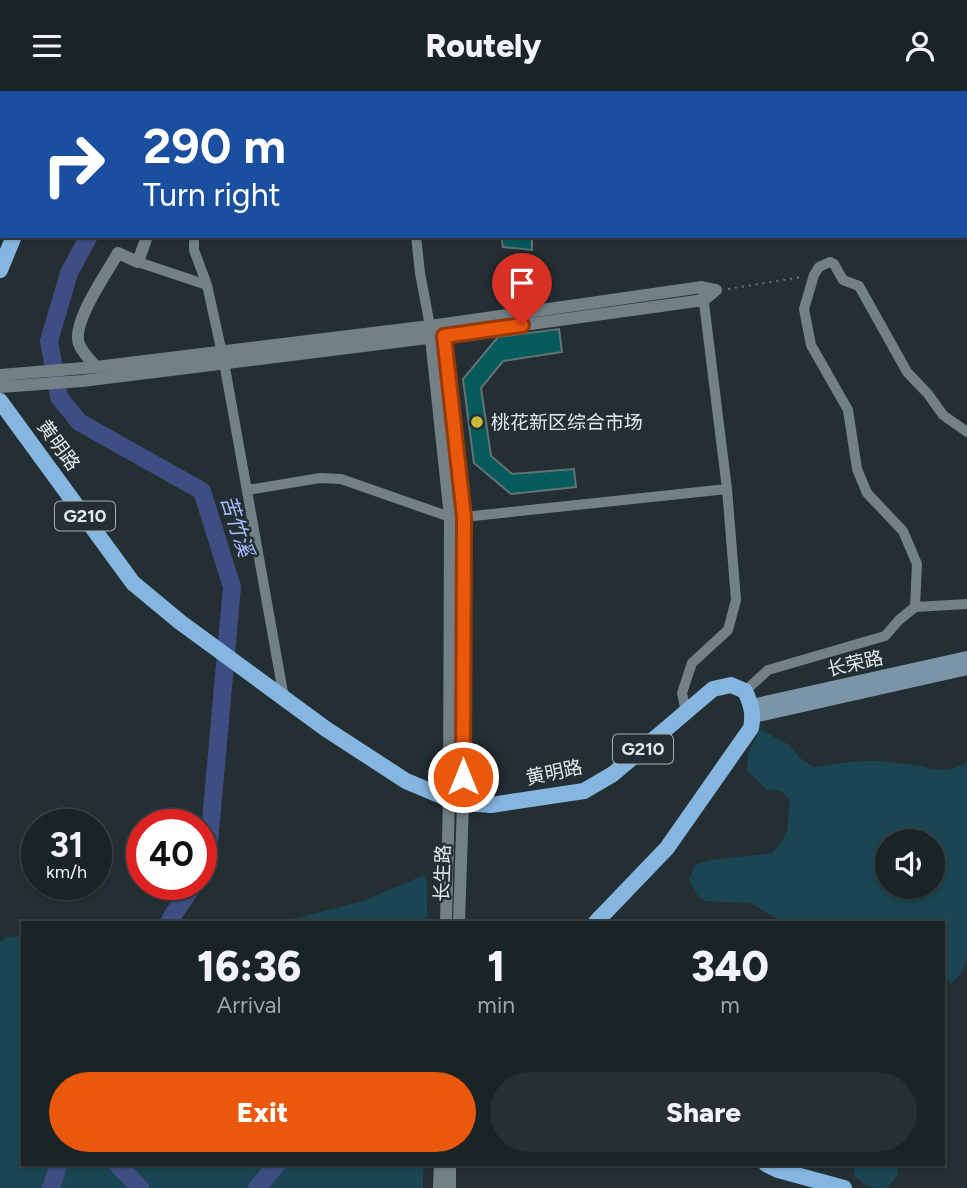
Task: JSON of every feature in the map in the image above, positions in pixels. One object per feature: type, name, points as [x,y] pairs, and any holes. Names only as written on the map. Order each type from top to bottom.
[{"type":"highway","points":[[0,270],[13,238]]},
{"type":"highway","name":"黄明路","points":[[0,401],[133,583],[180,622],[279,695],[406,781],[456,801],[491,805],[584,791],[613,774],[713,689],[731,685],[750,704]]},
{"type":"highway","points":[[597,921],[667,848],[751,728],[750,704]]},
{"type":"highway","points":[[770,1166],[844,1188]]},
{"type":"main road","name":"长荣路","points":[[750,704],[967,658]]},
{"type":"main road","name":"长荣路","points":[[750,704],[967,668]]},
{"type":"street","points":[[138,262],[146,238]]},
{"type":"street","points":[[194,238],[194,250],[207,285],[223,357],[248,490],[279,695]]},
{"type":"street","points":[[416,238],[420,272],[436,330]]},
{"type":"street","points":[[96,367],[79,347],[77,336],[81,318],[118,253],[207,285]]},
{"type":"street","points":[[915,607],[917,564],[904,531],[867,493],[857,469],[848,410],[811,345],[804,309],[819,267],[830,262],[843,280],[859,286],[907,372],[943,415],[967,432]]},
{"type":"street","points":[[5,381],[82,381],[223,357],[703,294],[716,290]]},
{"type":"street","points":[[686,712],[682,693],[692,663],[728,630],[736,600],[727,489],[703,294]]},
{"type":"street","name":"长生路","points":[[436,330],[450,517],[459,921]]},
{"type":"street","name":"长生路","points":[[436,330],[464,517],[456,801],[446,921]]},
{"type":"street","points":[[5,381],[78,367],[223,357]]},
{"type":"street","points":[[248,490],[320,478],[341,479],[450,517],[464,517],[727,489]]},
{"type":"street","points":[[750,704],[768,670],[885,636],[915,607],[967,604]]},
{"type":"street","points":[[439,1188],[440,1166]]},
{"type":"street","points":[[450,1166],[450,1188]]},
{"type":"path","points":[[716,290],[814,275]]},
{"type":"shaded area","points":[[760,729],[789,745],[800,758],[813,767],[874,761],[945,770],[967,763],[967,961],[951,984],[945,976],[945,921],[786,921],[750,903],[705,901],[696,894],[689,880],[695,865],[710,860],[772,853],[781,843],[787,831],[790,800],[781,791],[766,789],[747,770],[748,755]]},
{"type":"shaded area","points":[[424,875],[427,883],[427,921],[286,921],[363,901]]},
{"type":"shaded area","points":[[21,936],[21,1166],[423,1166],[423,1188],[0,1188],[0,942],[6,937]]},
{"type":"shaded area","points":[[855,1166],[899,1166],[897,1175],[888,1188],[866,1185],[854,1175]]},
{"type":"building","points":[[501,238],[532,238],[532,250],[503,247]]},
{"type":"building","name":"桃花新区综合市场","points":[[559,329],[562,352],[503,361],[481,388],[491,456],[512,474],[574,469],[576,487],[511,494],[474,463],[463,379],[498,337]]},
{"type":"waterway","name":"苦竹溪","points":[[88,238],[69,273],[49,341],[59,397],[79,422],[202,491],[232,587],[212,809]]},
{"type":"waterway","name":"苦竹溪","points":[[170,921],[183,900]]},
{"type":"waterway","name":"苦竹溪","points":[[51,1188],[58,1166]]},
{"type":"waterway","name":"苦竹溪","points":[[119,1166],[140,1188]]},
{"type":"waterway","name":"苦竹溪","points":[[257,1188],[275,1166]]},
{"type":"place","name":"桃花新区综合市场","points":[[477,422]]},
{"type":"route","points":[[463,777],[464,517],[444,336],[522,325]]}]
